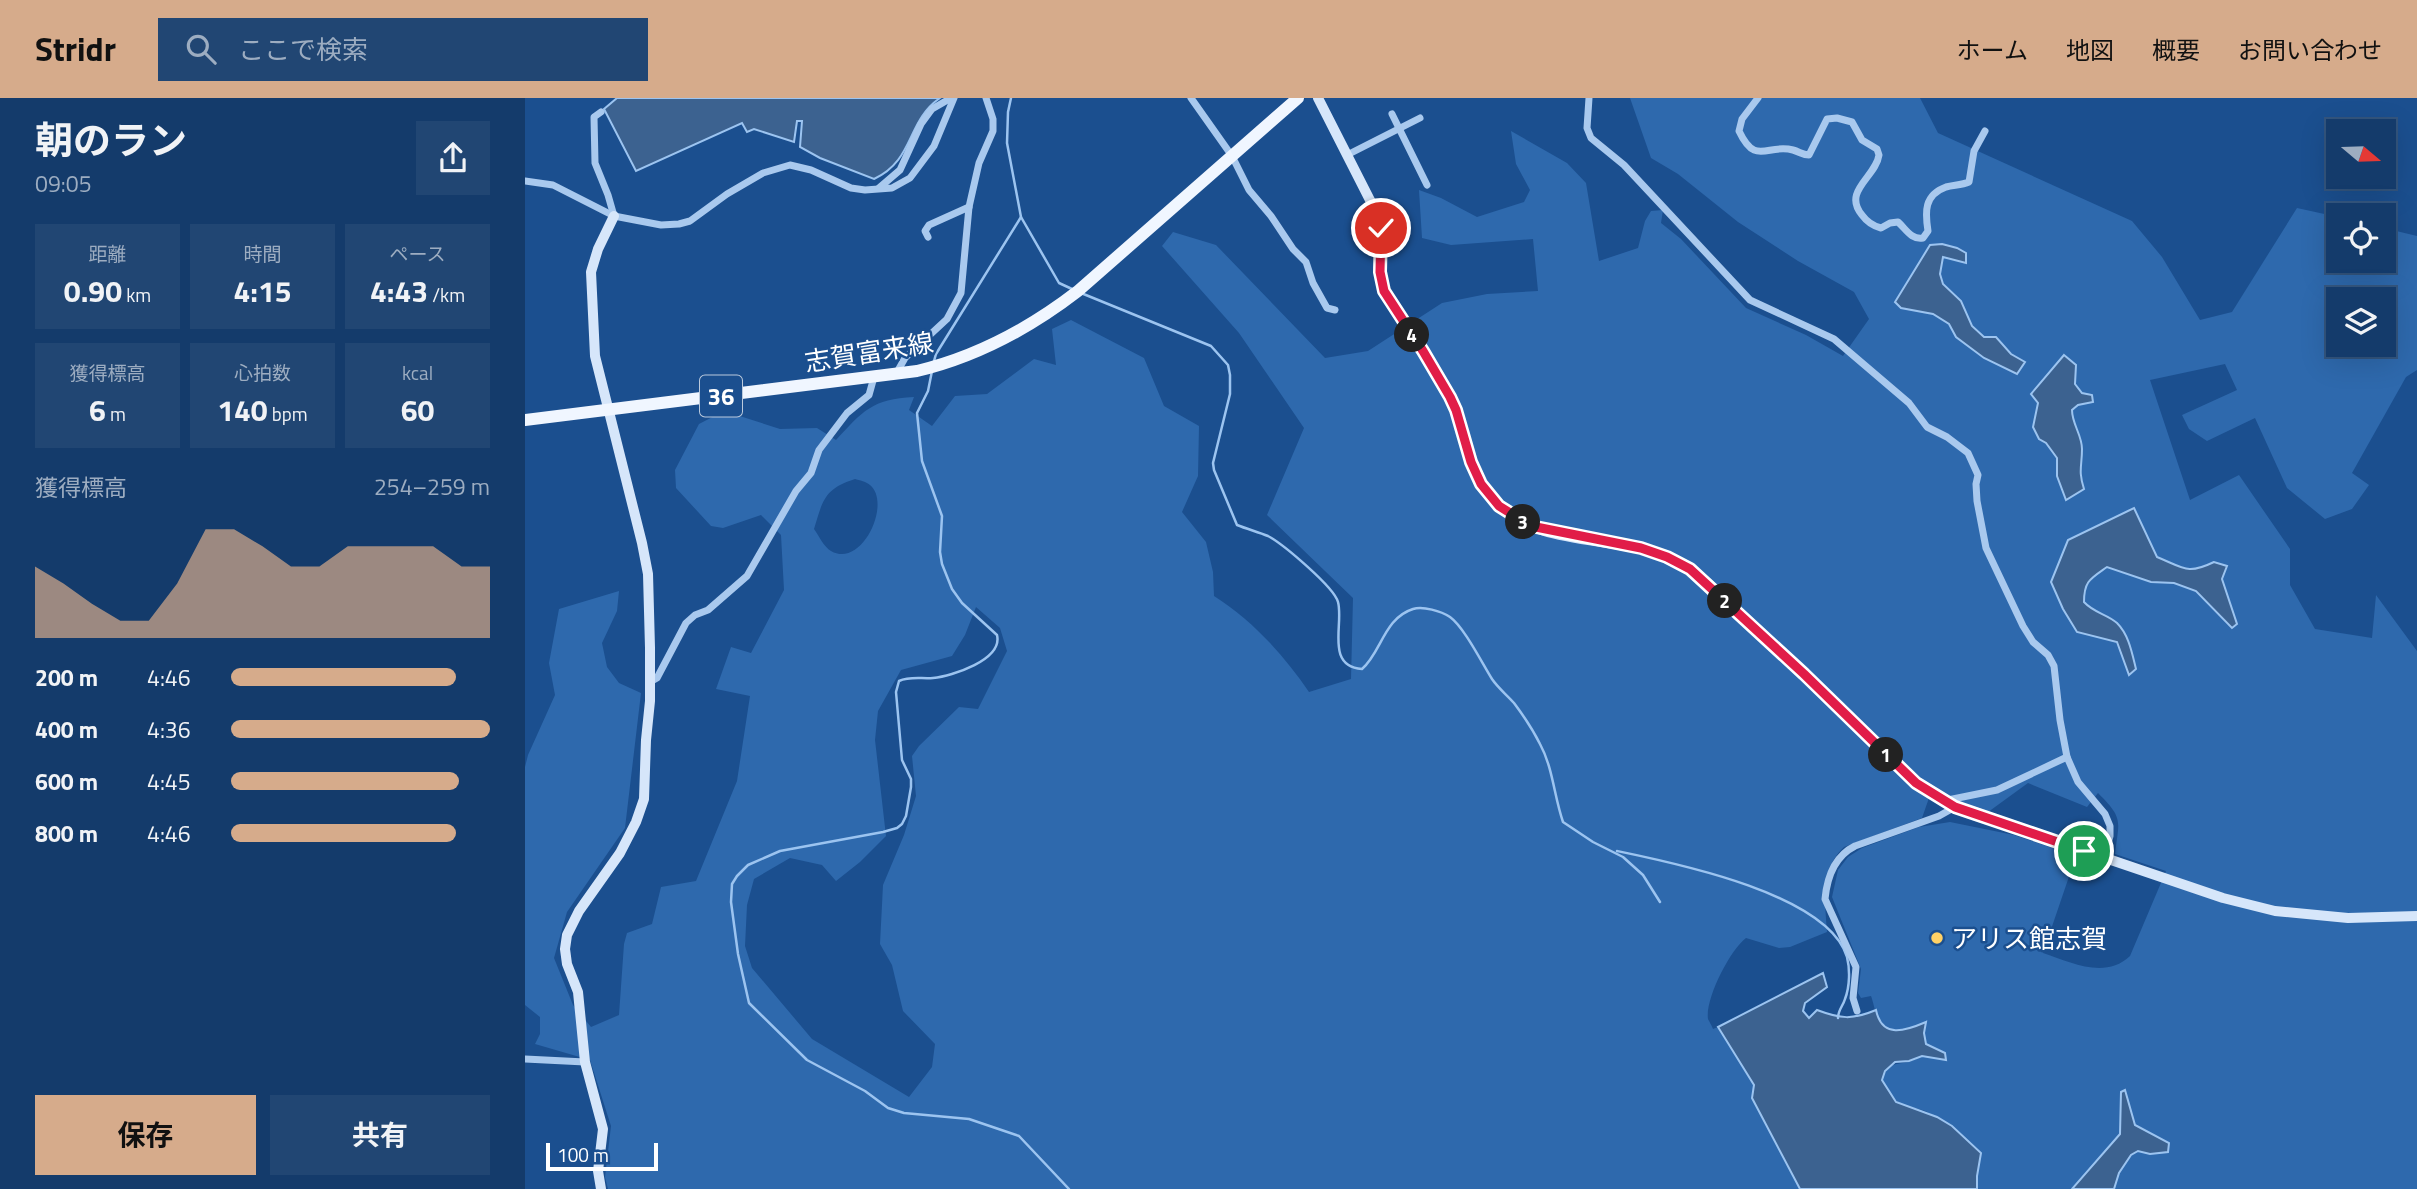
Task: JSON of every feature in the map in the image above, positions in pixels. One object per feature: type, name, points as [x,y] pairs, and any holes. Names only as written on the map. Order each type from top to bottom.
[{"type":"main road","name":"志賀富来線","points":[[525,420],[896,374],[917,371],[955,359],[1022,330],[1071,297],[1298,98]]},
{"type":"street","points":[[878,188],[900,170],[921,124],[932,109],[953,98]]},
{"type":"street","points":[[525,181],[553,185],[614,216],[661,225],[690,221],[727,194],[763,173],[790,165],[811,170],[851,188],[892,188],[910,178],[934,146],[953,98]]},
{"type":"street","points":[[896,374],[905,358],[935,331],[955,306],[961,293],[969,207],[979,163],[993,131],[993,119],[986,98]]},
{"type":"street","points":[[1191,98],[1232,156],[1248,190],[1307,262],[1313,283],[1327,308],[1335,310]]},
{"type":"street","points":[[1318,98],[1374,208],[1381,228],[1380,272],[1384,291],[1450,397],[1481,484],[1493,500],[1509,514],[1531,526],[1641,548],[1690,569],[1804,674],[1900,769],[1955,807],[2223,898],[2275,911],[2348,918],[2417,916]]},
{"type":"street","points":[[1589,98],[1587,128],[1591,138],[1624,165],[1750,300],[1834,339],[1909,403],[1927,427],[1947,437],[1968,453],[1978,475],[1976,493],[1986,548],[2023,626],[2054,666],[2067,757],[2078,782],[2105,814],[2110,825],[2110,836],[2103,858]]},
{"type":"street","points":[[1758,98],[1742,119],[1739,131],[1749,148],[1756,152],[1793,150],[1803,156],[1809,156],[1827,119],[1837,118],[1852,122],[1863,140],[1877,149],[1879,155],[1877,165],[1863,180],[1856,194],[1857,210],[1866,221],[1876,227],[1898,222],[1918,239],[1928,231],[1924,218],[1932,196],[1945,188],[1969,181],[1974,152],[1985,131]]},
{"type":"street","points":[[601,112],[594,117],[595,163],[614,216],[597,249],[591,272],[595,356],[642,543],[647,574],[650,682],[644,799],[620,853],[579,911],[567,935],[566,956],[578,992],[585,1062],[603,1129],[598,1171],[601,1189]]},
{"type":"street","points":[[1392,114],[1427,185]]},
{"type":"street","points":[[1347,155],[1420,118]]},
{"type":"street","points":[[928,237],[925,231],[929,225],[969,207]]},
{"type":"street","points":[[650,682],[657,678],[686,622],[708,610],[747,576],[796,491],[811,473],[819,450],[847,413],[869,395],[874,377]]},
{"type":"street","points":[[1943,801],[1997,790],[2067,757]]},
{"type":"street","points":[[1857,1011],[1853,998],[1856,967],[1825,899],[1834,866],[1847,850],[1855,846],[1939,816],[1955,807]]},
{"type":"street","points":[[525,1059],[585,1062]]},
{"type":"shaded area","points":[[617,98],[940,98],[921,118],[897,162],[874,179],[820,158],[800,147],[802,121],[797,121],[794,142],[754,129],[747,132],[742,123],[636,171],[604,109]]},
{"type":"shaded area","points":[[1630,98],[1920,98],[1938,133],[2132,221],[2162,257],[2200,320],[2232,312],[2297,208],[2326,214],[2326,273],[2396,273],[2396,231],[2417,236],[2417,370],[2406,377],[2352,473],[2369,485],[2352,509],[2325,519],[2287,488],[2255,418],[2207,441],[2189,429],[2182,415],[2237,390],[2225,364],[2150,380],[2190,500],[2239,475],[2290,549],[2290,585],[2315,629],[2372,638],[2376,595],[2417,651],[2417,1189],[2114,1189],[2119,1173],[2131,1155],[2137,1151],[2150,1154],[2168,1152],[2169,1143],[2135,1125],[2125,1091],[2120,1101],[2120,1134],[2072,1189],[1977,1189],[1978,1165],[1954,1135],[1930,1113],[1895,1100],[1882,1080],[1886,1070],[1892,1066],[1915,1060],[1933,1048],[1926,1044],[1923,1033],[1925,1023],[1903,1030],[1891,1030],[1881,1024],[1871,996],[1861,998],[1858,993],[1861,969],[1832,897],[1838,870],[1848,857],[1862,848],[1919,827],[1950,822],[2014,835],[2076,856],[2043,953],[2087,967],[2110,967],[2120,963],[2130,956],[2166,871],[2115,854],[2118,820],[2098,793],[2087,807],[2028,783],[1984,815],[1930,795],[1922,818],[1844,847],[1836,856],[1826,887],[1827,932],[1790,947],[1779,948],[1746,938],[1726,964],[1710,1000],[1708,1019],[1713,1029],[1718,1027],[1754,1086],[1752,1098],[1800,1189],[608,1189],[605,1177],[611,1126],[590,1060],[535,1044],[540,1034],[540,1017],[525,1005],[525,767],[555,695],[549,663],[559,609],[619,591],[617,611],[602,643],[607,667],[619,683],[641,693],[625,828],[567,912],[554,958],[573,1005],[591,1027],[619,1015],[627,933],[652,924],[661,887],[696,881],[737,781],[750,696],[716,689],[731,647],[751,653],[784,590],[781,535],[761,515],[723,528],[711,526],[676,488],[675,470],[699,424],[724,411],[780,429],[817,428],[836,440],[869,408],[888,400],[914,397],[909,410],[932,426],[955,396],[987,394],[1034,359],[1056,365],[1052,329],[1071,320],[1144,358],[1164,406],[1199,426],[1198,476],[1182,512],[1206,542],[1213,572],[1214,596],[1266,639],[1309,692],[1351,679],[1353,598],[1267,515],[1304,428],[1239,333],[1162,246],[1173,232],[1216,245],[1325,358],[1368,351],[1442,303],[1487,294],[1538,291],[1533,239],[1451,245],[1422,238],[1419,190],[1477,217],[1524,202],[1530,190],[1516,164],[1511,131],[1567,163],[1586,183],[1599,261],[1638,248],[1645,221],[1651,211],[1663,210],[1661,223],[1681,239],[1746,308],[1806,335],[1843,356],[1869,319],[1854,292],[1798,261],[1738,222],[1678,174],[1651,158]],"holes":[[[855,479],[869,484],[876,494],[876,519],[863,543],[853,551],[842,554],[828,549],[814,529],[826,497],[837,487]],[[976,607],[1000,628],[1007,651],[978,709],[959,707],[912,756],[916,796],[904,835],[883,885],[880,944],[892,965],[903,1011],[935,1044],[932,1067],[909,1097],[812,1039],[752,968],[745,946],[747,905],[754,879],[790,858],[822,865],[836,881],[886,836],[875,740],[878,711],[901,670],[952,656],[965,635]]]},
{"type":"shaded area","points":[[1942,244],[1966,253],[1966,263],[1943,257],[1940,274],[1943,284],[1961,301],[1972,326],[1984,337],[1996,337],[2011,354],[2025,362],[2017,374],[1984,358],[1956,337],[1949,324],[1933,314],[1901,308],[1895,302],[1930,245]]},
{"type":"shaded area","points":[[2064,355],[2076,365],[2075,384],[2082,393],[2092,395],[2093,402],[2078,405],[2072,410],[2082,444],[2081,473],[2084,489],[2066,500],[2057,476],[2057,458],[2046,443],[2039,439],[2033,427],[2038,403],[2031,394]]},
{"type":"shaded area","points":[[2134,508],[2157,557],[2185,569],[2214,562],[2227,566],[2222,579],[2237,624],[2232,628],[2196,591],[2174,583],[2151,582],[2107,567],[2089,581],[2084,602],[2117,623],[2124,633],[2136,669],[2129,675],[2117,642],[2077,632],[2051,582],[2068,540]]},
{"type":"shaded area","points":[[1823,973],[1827,987],[1805,1003],[1803,1011],[1809,1018],[1817,1010],[1847,1017],[1876,1010],[1883,1025],[1889,1029],[1903,1030],[1926,1022],[1926,1044],[1945,1053],[1946,1060],[1922,1056],[1895,1062],[1885,1071],[1882,1080],[1896,1102],[1937,1117],[1952,1126],[1981,1153],[1977,1189],[1800,1189],[1752,1098],[1754,1085],[1718,1027]]},
{"type":"shaded area","points":[[2125,1090],[2135,1125],[2169,1143],[2168,1152],[2150,1154],[2138,1151],[2131,1155],[2119,1173],[2114,1189],[2072,1189],[2120,1134],[2121,1092]]},
{"type":"waterway","points":[[1011,98],[1007,143],[1021,217],[1059,283],[1072,289]]},
{"type":"waterway","points":[[934,361],[1021,217]]},
{"type":"waterway","points":[[1081,293],[1211,346],[1228,365],[1230,394],[1213,463],[1214,470],[1237,525],[1268,536],[1296,556],[1334,595],[1338,602],[1338,643],[1343,660],[1362,669],[1395,620],[1413,609],[1432,610],[1450,617],[1473,646],[1492,679],[1514,703],[1537,739],[1548,763],[1563,822],[1593,842],[1623,857],[1643,875],[1660,902]]},
{"type":"waterway","points":[[932,371],[928,391],[917,413],[922,461],[942,516],[942,564],[952,589],[962,603],[997,635],[997,644],[984,659],[963,670],[941,677],[899,681],[896,692],[902,760],[911,779],[906,816],[902,824],[883,832],[780,851],[748,865],[732,884],[731,902],[738,954],[749,1003],[807,1060],[865,1091],[888,1108],[904,1113],[969,1119],[1019,1136],[1069,1189]]},
{"type":"waterway","points":[[1617,851],[1710,873],[1747,885],[1781,899],[1811,916],[1834,935],[1847,957],[1848,989],[1838,1018]]},
{"type":"place","name":"アリス館志賀","points":[[1937,938]]},
{"type":"route","points":[[1381,228],[1380,272],[1384,291],[1450,397],[1471,462],[1481,484],[1499,506],[1531,526],[1641,548],[1690,569],[1804,674],[1916,783],[1955,807],[2084,851]]}]
